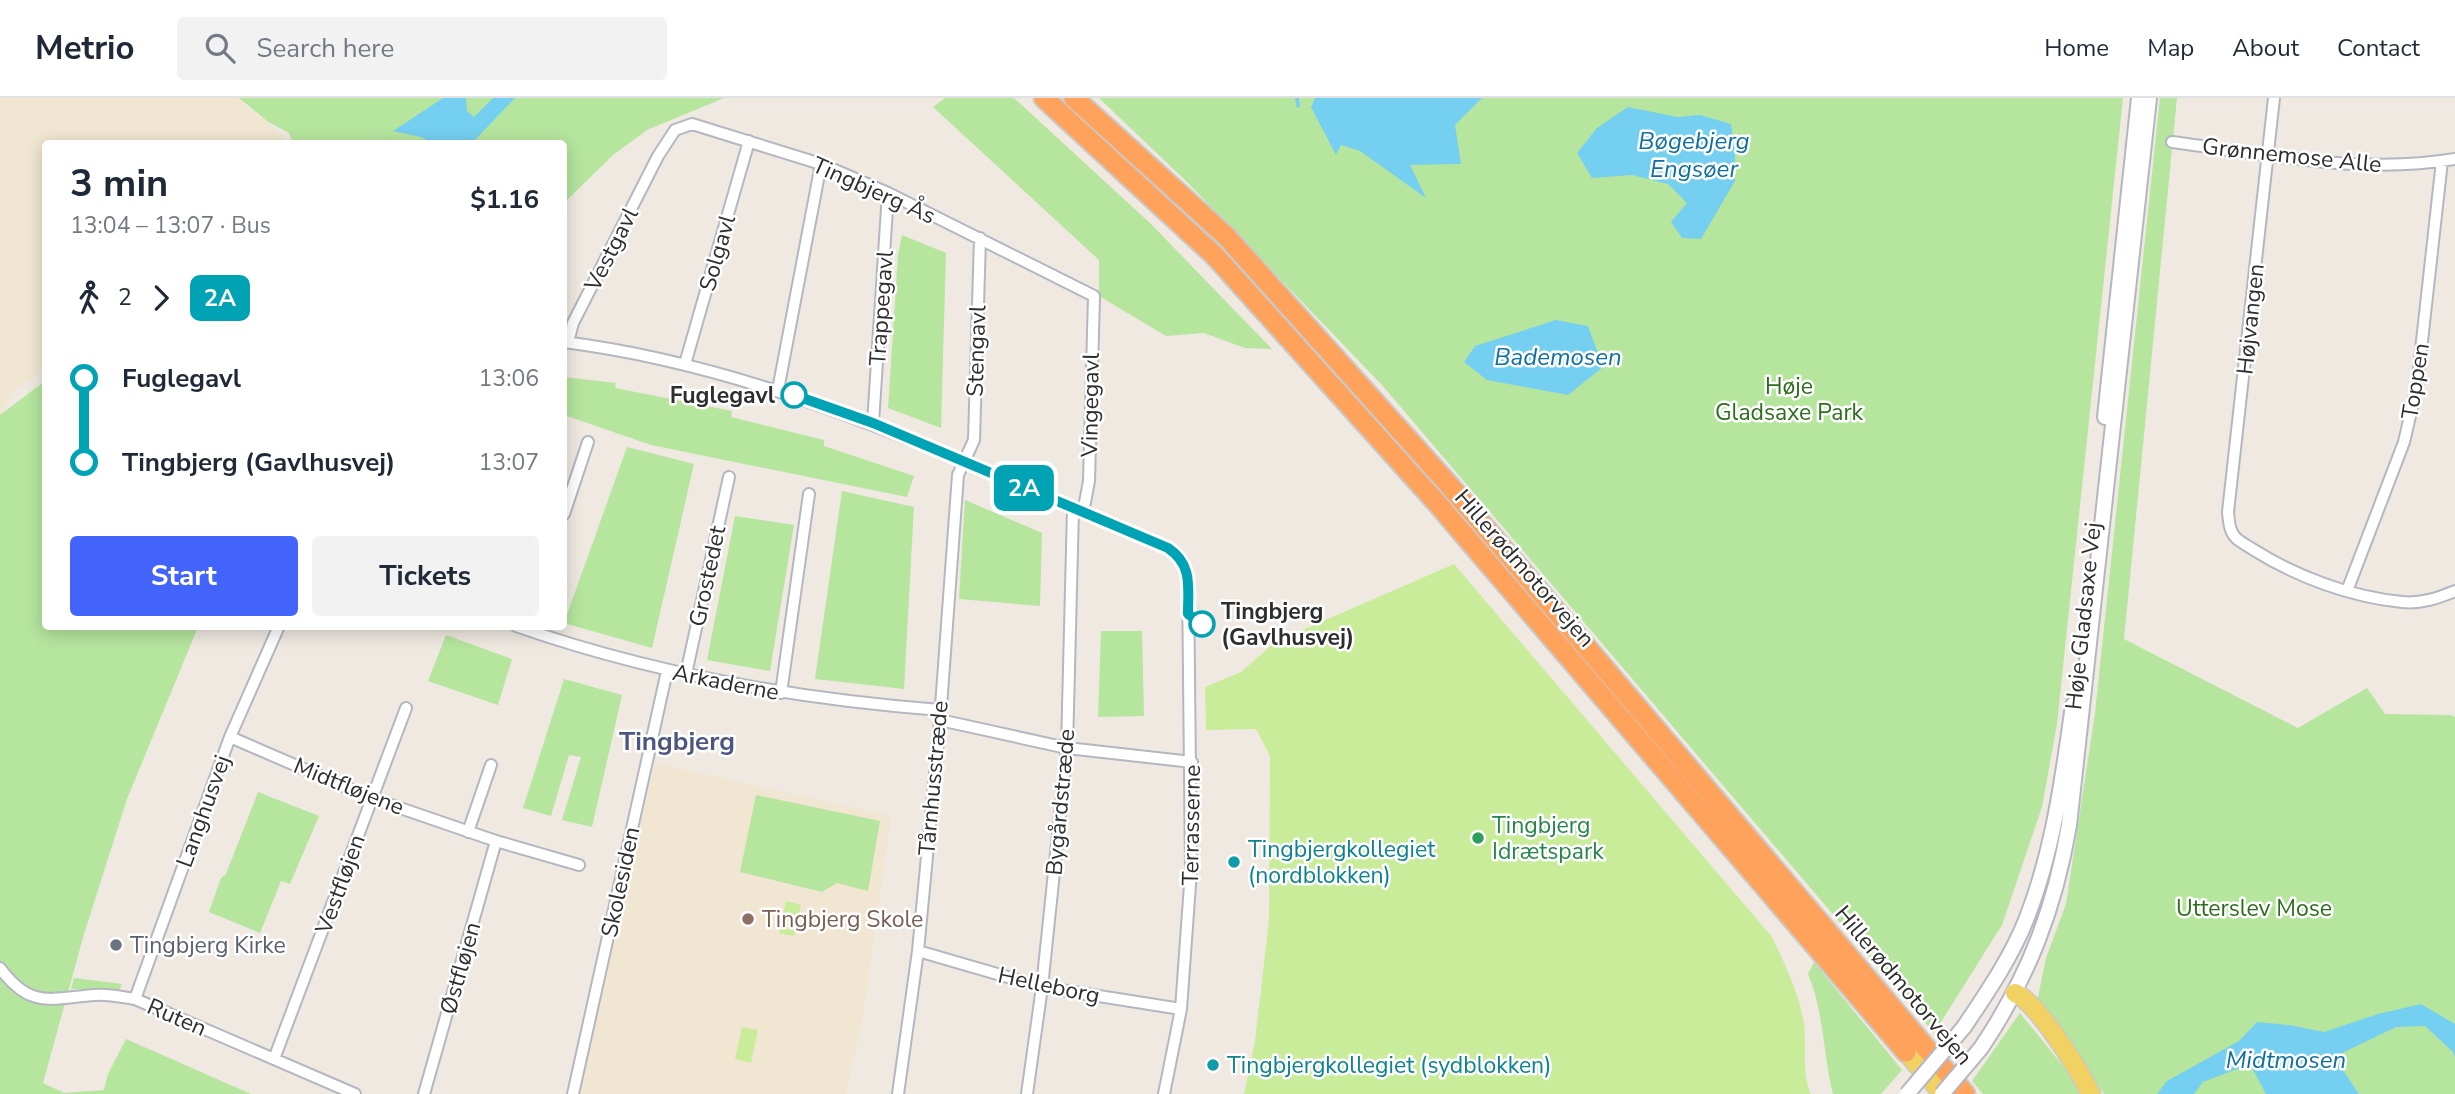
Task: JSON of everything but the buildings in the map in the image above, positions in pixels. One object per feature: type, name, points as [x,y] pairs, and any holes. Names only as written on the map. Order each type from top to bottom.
[{"type":"highway","name":"Hillerødmotorvejen","points":[[1044,98],[1215,256],[1436,502],[1906,1052]]},
{"type":"highway","name":"Hillerødmotorvejen","points":[[1074,98],[1236,246],[1449,485],[1965,1094]]},
{"type":"main road","points":[[2015,993],[2026,999],[2050,1030],[2091,1094]]},
{"type":"main road","name":"Hillerødmotorvejen","points":[[1906,1052],[1943,1094]]},
{"type":"street","name":"Høje Gladsaxe Vej","points":[[1907,1094],[1964,1027],[2025,922],[2036,891],[2060,794],[2074,704],[2139,98]]},
{"type":"street","name":"Høje Gladsaxe Vej","points":[[1943,1094],[1981,1048],[2015,993],[2036,947],[2053,899],[2070,825],[2149,98]]},
{"type":"street","name":"Højvangen","points":[[2274,98],[2228,512],[2230,528],[2236,538],[2264,556],[2309,578],[2347,591]]},
{"type":"street","name":"Tingbjerg Ås","points":[[658,156],[668,137],[683,126],[692,124],[821,164],[888,193],[1094,296]]},
{"type":"street","name":"Solgavl","points":[[685,364],[749,141]]},
{"type":"street","name":"Grønnemose Alle","points":[[2172,142],[2347,163],[2393,164],[2455,159]]},
{"type":"street","name":"Vestgavl","points":[[567,339],[658,156]]},
{"type":"street","name":"Toppen","points":[[2347,591],[2404,442],[2417,386],[2442,162]]},
{"type":"street","points":[[778,390],[821,164]]},
{"type":"street","name":"Trappegavl","points":[[873,423],[888,193]]},
{"type":"street","name":"Stengavl","points":[[965,463],[974,440],[980,238]]},
{"type":"street","name":"Vingegavl","points":[[1078,511],[1089,481],[1094,296]]},
{"type":"street","points":[[567,342],[685,364],[778,390],[873,423],[1078,511]]},
{"type":"street","points":[[567,505],[588,442]]},
{"type":"street","name":"Tårnhusstræde","points":[[898,1094],[918,951],[940,715],[958,475],[965,463]]},
{"type":"street","name":"Grostedet","points":[[686,674],[729,477]]},
{"type":"street","points":[[781,693],[809,494]]},
{"type":"street","name":"Terrasserne","points":[[1078,511],[1168,548],[1179,555],[1188,578],[1188,686],[1192,762],[1191,871],[1181,1009],[1164,1094]]},
{"type":"street","name":"Bygårdstræde","points":[[1027,1094],[1042,987],[1067,748],[1078,511]]},
{"type":"street","points":[[2347,591],[2404,602],[2432,600],[2455,591]]},
{"type":"street","name":"Langhusvej","points":[[135,999],[230,737],[277,630]]},
{"type":"street","name":"Arkaderne","points":[[532,630],[667,671],[781,693],[940,715],[1067,748],[1192,762]]},
{"type":"street","name":"Skolesiden","points":[[573,1094],[667,671]]},
{"type":"street","name":"Vestfløjen","points":[[274,1059],[407,708]]},
{"type":"street","name":"Midtfløjene","points":[[230,737],[371,798],[468,832],[579,865]]},
{"type":"street","points":[[468,832],[491,765]]},
{"type":"street","name":"Østfløjen","points":[[424,1094],[496,841]]},
{"type":"street","name":"Helleborg","points":[[918,951],[1042,987],[1181,1009]]},
{"type":"street","name":"Ruten","points":[[0,968],[9,981],[23,993],[49,1000],[99,995],[135,999],[355,1094]]},
{"type":"street","points":[[1981,1000],[1994,994],[2015,993]]},
{"type":"shaded area","points":[[0,98],[237,98],[283,136],[285,140],[42,140],[42,372],[13,392],[0,415]]},
{"type":"shaded area","name":"Tingbjerg Skole","points":[[655,763],[891,816],[862,1023],[845,1094],[578,1094]]},
{"type":"green space","points":[[239,98],[724,98],[647,130],[613,155],[567,200],[567,140],[292,140],[289,133],[267,121]]},
{"type":"green space","points":[[945,98],[1014,98],[1151,224],[1272,349],[1245,348],[1204,333],[1166,336],[1099,296],[1099,260],[933,107]]},
{"type":"green space","name":"Høje Gladsaxe Park","points":[[1099,98],[2123,98],[2057,724],[2042,807],[2002,925],[1934,1033],[1382,385],[1187,182]]},
{"type":"green space","name":"Utterslev Mose","points":[[2160,98],[2177,98],[2124,639],[2298,728],[2367,688],[2385,714],[2455,717],[2455,1094],[2104,1094],[2037,1002],[2046,958],[2066,904],[2095,713]]},
{"type":"green space","points":[[902,235],[946,253],[941,428],[888,408],[898,255]]},
{"type":"green space","points":[[567,377],[616,383],[615,388],[732,411],[731,417],[824,440],[824,446],[914,476],[907,497],[651,445],[567,416]]},
{"type":"green space","points":[[42,383],[42,630],[197,630],[127,799],[84,934],[43,1083],[64,1093],[104,1090],[108,1074],[126,1039],[251,1094],[0,1094],[0,415]]},
{"type":"green space","points":[[627,447],[694,464],[652,648],[567,624],[567,615]]},
{"type":"green space","points":[[842,491],[914,507],[904,689],[815,679]]},
{"type":"green space","points":[[965,500],[1042,533],[1040,606],[959,599]]},
{"type":"green space","points":[[735,516],[794,525],[770,671],[707,660]]},
{"type":"green space","name":"Tingbjerg Idrætspark","points":[[1454,564],[1772,937],[1791,979],[1802,1013],[1806,1077],[1811,1094],[1244,1094],[1255,1041],[1269,920],[1270,756],[1256,729],[1206,730],[1205,687],[1241,672],[1275,642]]},
{"type":"green space","points":[[1101,631],[1142,631],[1144,716],[1098,717]]},
{"type":"green space","points":[[446,635],[512,659],[498,705],[428,681]]},
{"type":"green space","points":[[564,679],[622,695],[592,827],[562,820],[581,757],[569,755],[551,816],[523,808]]},
{"type":"green space","points":[[258,792],[319,816],[290,884],[281,881],[260,933],[209,912]]},
{"type":"green space","points":[[756,795],[880,821],[868,891],[837,883],[822,892],[740,872]]},
{"type":"green space","points":[[786,901],[801,905],[794,936],[779,933]]},
{"type":"green space","points":[[1814,962],[1902,1070],[1881,1094],[1833,1094],[1817,1003],[1808,974]]},
{"type":"green space","points":[[74,978],[122,984],[119,991],[71,989]]},
{"type":"green space","points":[[2020,1013],[2075,1081],[2079,1094],[1983,1094],[1972,1081]]},
{"type":"green space","points":[[742,1027],[758,1030],[751,1063],[735,1059]]},
{"type":"water","points":[[443,98],[466,98],[467,111],[474,117],[493,98],[515,98],[475,140],[426,140],[393,131]]},
{"type":"water","points":[[1315,98],[1482,98],[1455,125],[1461,164],[1410,165],[1426,198],[1360,151],[1341,145],[1336,155],[1311,107]]},
{"type":"water","name":"Bøgebjerg Engsøer","points":[[1628,107],[1677,117],[1700,115],[1731,124],[1735,181],[1701,239],[1682,238],[1671,222],[1687,203],[1668,184],[1632,175],[1592,178],[1577,153],[1597,128]]},
{"type":"water","name":"Bademosen","points":[[1556,320],[1588,326],[1603,367],[1568,395],[1487,380],[1464,362],[1475,346]]},
{"type":"water","name":"Midtmosen","points":[[2421,1004],[2455,1024],[2455,1057],[2425,1026],[2396,1027],[2334,1057],[2359,1094],[2266,1094],[2250,1064],[2203,1082],[2194,1094],[2157,1094],[2167,1081],[2239,1041],[2257,1022],[2324,1032],[2378,1014]]},
{"type":"waterway","points":[[1297,98],[1298,106]]},
{"type":"bus line","name":"2A","points":[[794,395],[873,423],[1168,548],[1179,555],[1185,565],[1188,578],[1188,614],[1202,624]]},
{"type":"place","name":"Fuglegavl","points":[[794,395]]},
{"type":"place","name":"Tingbjerg (Gavlhusvej)","points":[[1202,624]]},
{"type":"place","name":"Tingbjerg Idrætspark","points":[[1478,838]]},
{"type":"place","name":"Tingbjergkollegiet (nordblokken)","points":[[1234,862]]},
{"type":"place","name":"Tingbjerg Skole","points":[[748,919]]},
{"type":"place","name":"Tingbjerg Kirke","points":[[116,945]]},
{"type":"place","name":"Tingbjergkollegiet (sydblokken)","points":[[1213,1065]]},
{"type":"district","name":"Tingbjerg","points":[[677,741]]}]
